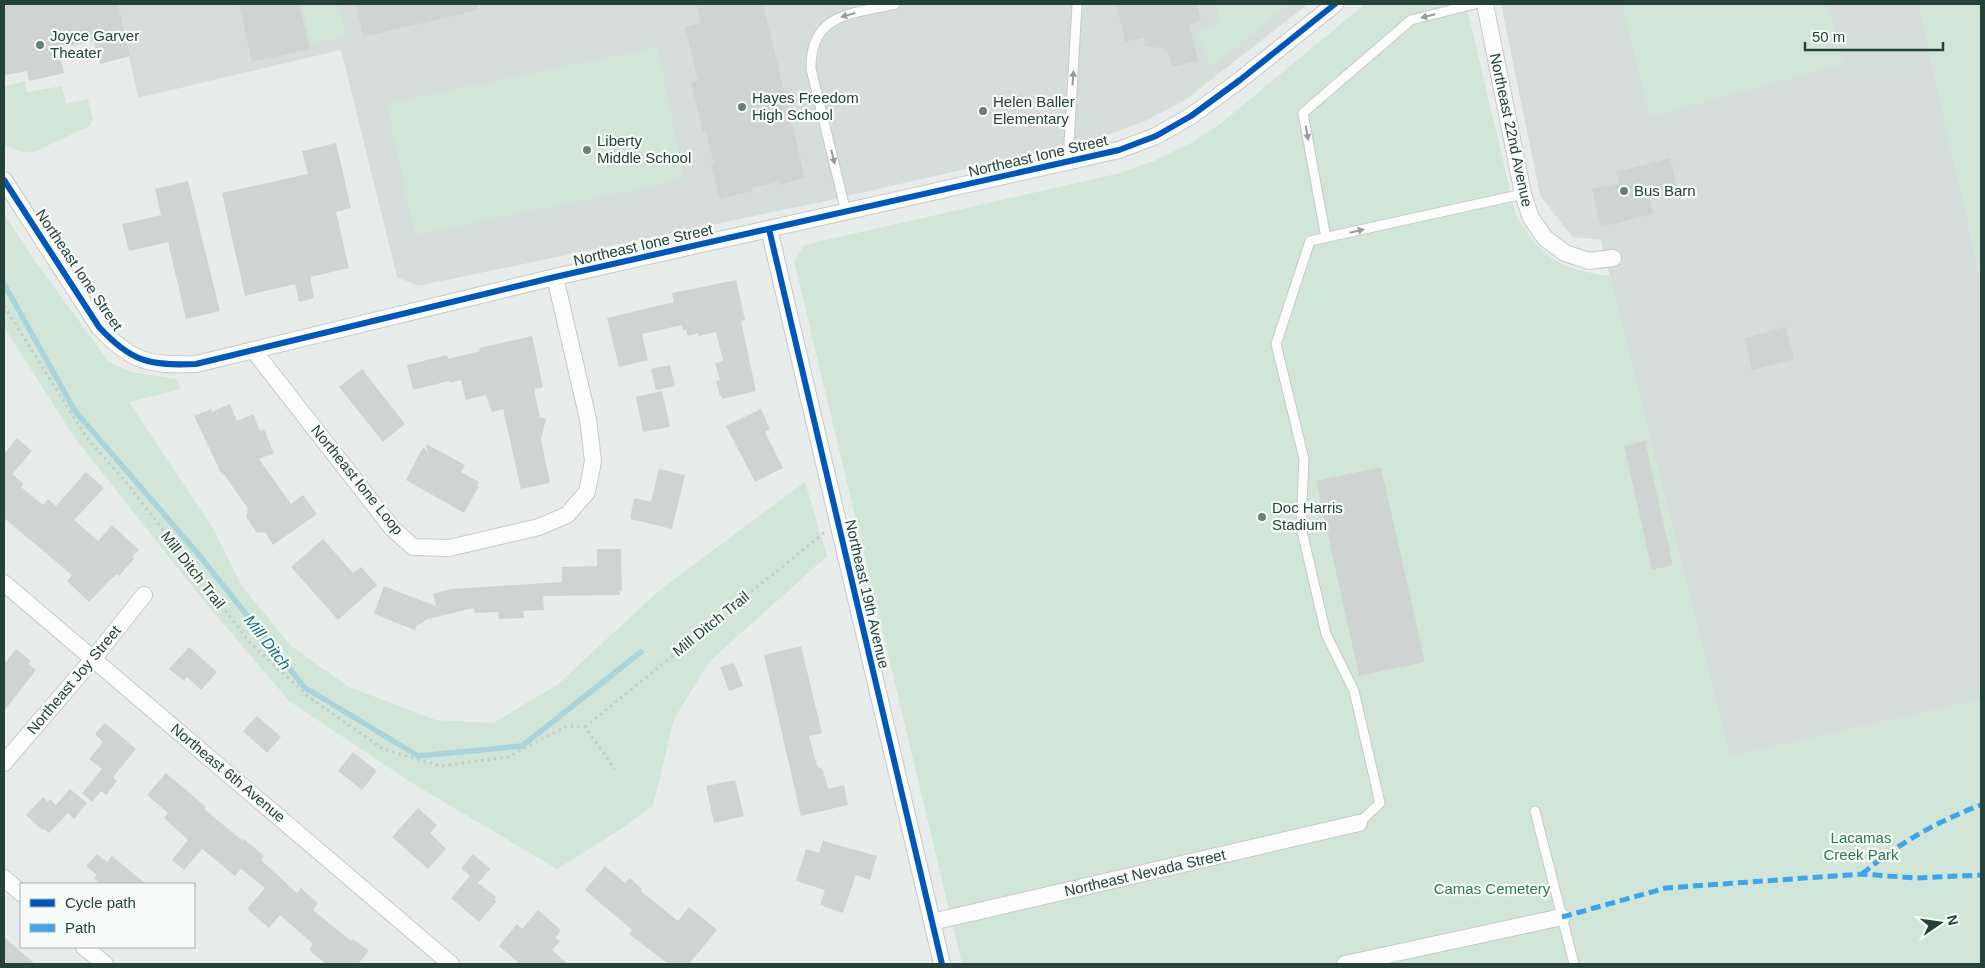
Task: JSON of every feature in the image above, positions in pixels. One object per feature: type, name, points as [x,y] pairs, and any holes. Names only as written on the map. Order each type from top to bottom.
[{"type":"street","name":"Northeast Ione Street","points":[[4,180],[99,327],[114,344],[136,358],[166,366],[196,364],[555,278],[1119,150],[1156,136],[1191,116],[1240,80],[1335,4]]},
{"type":"street","name":"Northeast 22nd Avenue","points":[[1485,4],[1524,194],[1531,218],[1545,238],[1565,253],[1588,261],[1612,258]]},
{"type":"street","name":"Northeast 19th Avenue","points":[[768,229],[942,964]]},
{"type":"street","name":"Northeast Ione Loop","points":[[254,351],[392,528],[413,547],[449,548],[539,527],[567,515],[587,492],[593,461],[588,419],[555,278]]},
{"type":"street","name":"Northeast 6th Avenue","points":[[4,583],[451,964]]},
{"type":"street","name":"Northeast Joy Street","points":[[4,764],[93,659],[144,595]]},
{"type":"street","name":"Northeast Nevada Street","points":[[932,922],[1359,823]]},
{"type":"street","points":[[4,878],[20,892]]},
{"type":"street","points":[[1345,964],[1562,917]]},
{"type":"street","points":[[85,948],[105,964]]},
{"type":"lane","points":[[846,212],[812,70],[811,54],[815,40],[824,28],[836,19],[895,4]]},
{"type":"lane","points":[[1068,162],[1077,4]]},
{"type":"lane","points":[[1326,238],[1303,112],[1411,20],[1475,4]]},
{"type":"lane","points":[[1359,823],[1380,803],[1354,691],[1326,634],[1301,526],[1304,459],[1276,344],[1310,241],[1524,194]]},
{"type":"lane","points":[[1535,811],[1574,964]]},
{"type":"path","points":[[585,727],[615,769]]},
{"type":"shaded area","name":"Liberty Middle School","points":[[118,4],[1308,4],[1185,100],[1145,121],[1097,139],[821,202],[418,286],[397,277],[341,50],[138,98]]},
{"type":"shaded area","points":[[1501,4],[1919,4],[1981,279],[1981,700],[1729,757],[1601,240],[1572,237],[1540,195]]},
{"type":"green space","points":[[302,4],[339,4],[346,36],[312,44]]},
{"type":"green space","points":[[1216,4],[1289,4],[1212,66],[1197,31],[1220,25]]},
{"type":"green space","name":"Doc Harris Stadium","points":[[1365,4],[1466,4],[1516,215],[1535,242],[1554,259],[1578,270],[1610,276],[1729,757],[1981,700],[1981,964],[962,964],[794,261],[804,245],[1116,174],[1154,161],[1191,143],[1220,124]]},
{"type":"green space","points":[[1621,4],[1827,4],[1844,64],[1651,116]]},
{"type":"green space","points":[[1919,4],[1981,4],[1981,279]]},
{"type":"green space","points":[[657,48],[684,179],[415,235],[387,103]]},
{"type":"green space","points":[[25,81],[27,92],[62,86],[66,103],[88,99],[93,119],[90,126],[34,152],[18,151],[7,146],[4,143],[4,82],[6,86]]},
{"type":"green space","points":[[4,214],[35,261],[109,362],[131,372],[177,379],[181,389],[129,402],[214,530],[241,585],[291,646],[349,687],[436,720],[493,723],[557,685],[662,588],[805,482],[827,556],[709,662],[674,719],[653,806],[621,829],[557,869],[412,783],[289,701],[199,595],[74,437],[4,327]]},
{"type":"building","name":"Joyce Garver Theater","points":[[4,4],[118,4],[130,56],[100,64],[94,41],[58,48],[64,73],[29,81],[27,71],[5,75]]},
{"type":"building","points":[[239,4],[299,4],[310,49],[252,62]]},
{"type":"building","points":[[356,4],[478,4],[478,10],[363,37]]},
{"type":"building","name":"Hayes Freedom High School","points":[[696,4],[763,4],[805,178],[779,185],[778,182],[752,188],[752,191],[719,199],[711,165],[714,164],[706,131],[703,132],[691,82],[698,81],[685,27],[701,23]]},
{"type":"building","points":[[1116,4],[1197,4],[1201,20],[1189,24],[1198,61],[1172,67],[1167,49],[1144,46],[1145,37],[1125,42]]},
{"type":"building","points":[[336,143],[351,208],[336,212],[349,268],[310,277],[314,298],[299,302],[295,284],[245,296],[222,193],[308,174],[302,151]]},
{"type":"building","name":"Bus Barn","points":[[1670,158],[1677,186],[1648,193],[1653,214],[1601,227],[1592,189],[1619,183],[1616,172]]},
{"type":"building","points":[[188,181],[220,311],[186,319],[168,242],[129,251],[122,224],[161,215],[155,189]]},
{"type":"building","points":[[736,280],[745,320],[741,321],[756,391],[722,399],[716,381],[720,380],[715,363],[723,361],[716,332],[698,336],[698,333],[688,336],[686,330],[683,330],[682,325],[642,334],[648,360],[619,367],[607,318],[674,302],[672,293]]},
{"type":"building","points":[[1786,327],[1794,359],[1752,370],[1744,338]]},
{"type":"building","points":[[532,336],[543,387],[534,389],[540,417],[546,419],[541,439],[550,483],[521,489],[503,409],[492,412],[486,395],[466,400],[461,380],[413,390],[407,365],[447,355],[448,359],[480,351],[479,348]]},
{"type":"building","points":[[670,365],[675,386],[656,390],[651,369]]},
{"type":"building","points":[[362,369],[405,424],[383,442],[339,387]]},
{"type":"building","points":[[662,391],[670,427],[643,432],[636,397]]},
{"type":"building","points":[[230,404],[237,421],[253,414],[260,431],[264,429],[274,453],[259,459],[291,504],[303,495],[317,514],[273,545],[265,532],[257,533],[246,517],[248,509],[224,474],[222,475],[194,416],[211,409],[212,412]]},
{"type":"building","points":[[761,409],[770,429],[765,432],[783,468],[755,482],[726,426]]},
{"type":"building","points":[[17,438],[32,451],[12,474],[24,484],[21,487],[43,505],[48,499],[56,506],[86,472],[104,488],[74,520],[98,541],[112,525],[139,550],[132,557],[134,559],[119,576],[117,574],[89,602],[67,581],[72,575],[4,518],[4,454]]},
{"type":"building","points":[[1645,441],[1673,565],[1652,570],[1624,446]]},
{"type":"building","points":[[426,444],[465,465],[461,472],[479,482],[477,486],[479,486],[464,513],[406,480],[423,447],[428,453]]},
{"type":"building","points":[[1381,467],[1425,662],[1359,676],[1316,481]]},
{"type":"building","points":[[659,469],[685,475],[672,529],[630,519],[634,498],[651,502]]},
{"type":"building","points":[[323,539],[353,573],[361,567],[377,585],[338,620],[291,567]]},
{"type":"building","points":[[597,549],[621,549],[622,591],[620,591],[620,595],[543,596],[544,610],[523,611],[524,618],[499,619],[498,612],[475,613],[474,608],[428,619],[417,626],[415,630],[374,614],[384,586],[436,606],[433,594],[451,589],[562,582],[562,567],[597,566]]},
{"type":"building","points":[[801,646],[822,733],[809,736],[817,766],[823,770],[828,789],[844,785],[848,805],[801,816],[764,655]]},
{"type":"building","points":[[189,647],[217,672],[201,690],[187,677],[184,681],[169,669]]},
{"type":"building","points":[[16,649],[31,661],[28,664],[36,670],[4,711],[4,664]]},
{"type":"building","points":[[734,663],[743,686],[729,691],[720,667]]},
{"type":"building","points":[[257,716],[281,737],[267,753],[243,731]]},
{"type":"building","points":[[105,723],[136,749],[113,777],[117,781],[106,795],[101,791],[92,802],[82,793],[102,769],[89,759],[103,742],[95,734]]},
{"type":"building","points":[[353,752],[377,771],[362,790],[338,771]]},
{"type":"building","points":[[166,773],[206,807],[204,809],[264,856],[261,860],[297,893],[301,888],[318,903],[313,910],[351,941],[353,939],[369,951],[358,964],[326,964],[309,950],[313,944],[280,915],[269,928],[247,909],[265,888],[241,869],[235,876],[202,849],[184,870],[172,860],[188,840],[164,818],[168,813],[147,795]]},
{"type":"building","points":[[735,780],[744,816],[714,823],[706,786]]},
{"type":"building","points":[[70,789],[87,803],[74,819],[68,813],[49,833],[44,829],[42,830],[26,815],[43,797],[48,802],[50,799],[56,805]]},
{"type":"building","points":[[418,808],[437,825],[430,833],[446,849],[428,869],[392,837]]},
{"type":"building","points":[[823,841],[877,856],[870,880],[856,875],[843,913],[820,905],[825,890],[796,881],[806,849],[819,853]]},
{"type":"building","points":[[97,854],[107,862],[112,856],[145,883],[100,883],[94,878],[97,875],[86,866]]},
{"type":"building","points":[[473,854],[490,869],[478,883],[496,897],[494,900],[497,901],[479,922],[451,898],[470,876],[477,882],[461,868]]},
{"type":"building","points":[[605,866],[625,883],[630,878],[642,889],[641,891],[678,921],[689,907],[717,930],[689,964],[668,964],[629,934],[632,930],[585,890]]},
{"type":"building","points":[[538,910],[561,930],[555,938],[560,941],[552,950],[568,964],[520,964],[499,946],[517,924],[522,929]]},
{"type":"building","points":[[4,937],[35,964],[4,964]]},
{"type":"waterway","name":"Mill Ditch","points":[[4,284],[75,411],[199,555],[304,687],[418,756],[522,746],[641,652]]},
{"type":"marked path","points":[[1862,874],[1918,834],[1949,818],[1981,805]]},
{"type":"marked path","points":[[1562,917],[1666,888],[1862,874],[1916,878],[1981,875]]},
{"type":"cycle path","points":[[4,180],[99,327],[110,339],[132,355],[142,359],[166,364],[196,364],[555,277],[1119,150],[1156,136],[1191,116],[1240,80],[1335,4]]},
{"type":"cycle path","points":[[769,229],[942,964]]},
{"type":"place","name":"Joyce Garver Theater","points":[[40,45]]},
{"type":"place","name":"Hayes Freedom High School","points":[[742,107]]},
{"type":"place","name":"Helen Baller Elementary","points":[[983,111]]},
{"type":"place","name":"Liberty Middle School","points":[[587,150]]},
{"type":"place","name":"Bus Barn","points":[[1624,191]]},
{"type":"place","name":"Doc Harris Stadium","points":[[1262,517]]},
{"type":"park label","name":"Lacamas Creek Park","points":[[1861,846]]},
{"type":"park label","name":"Camas Cemetery","points":[[1492,889]]}]
